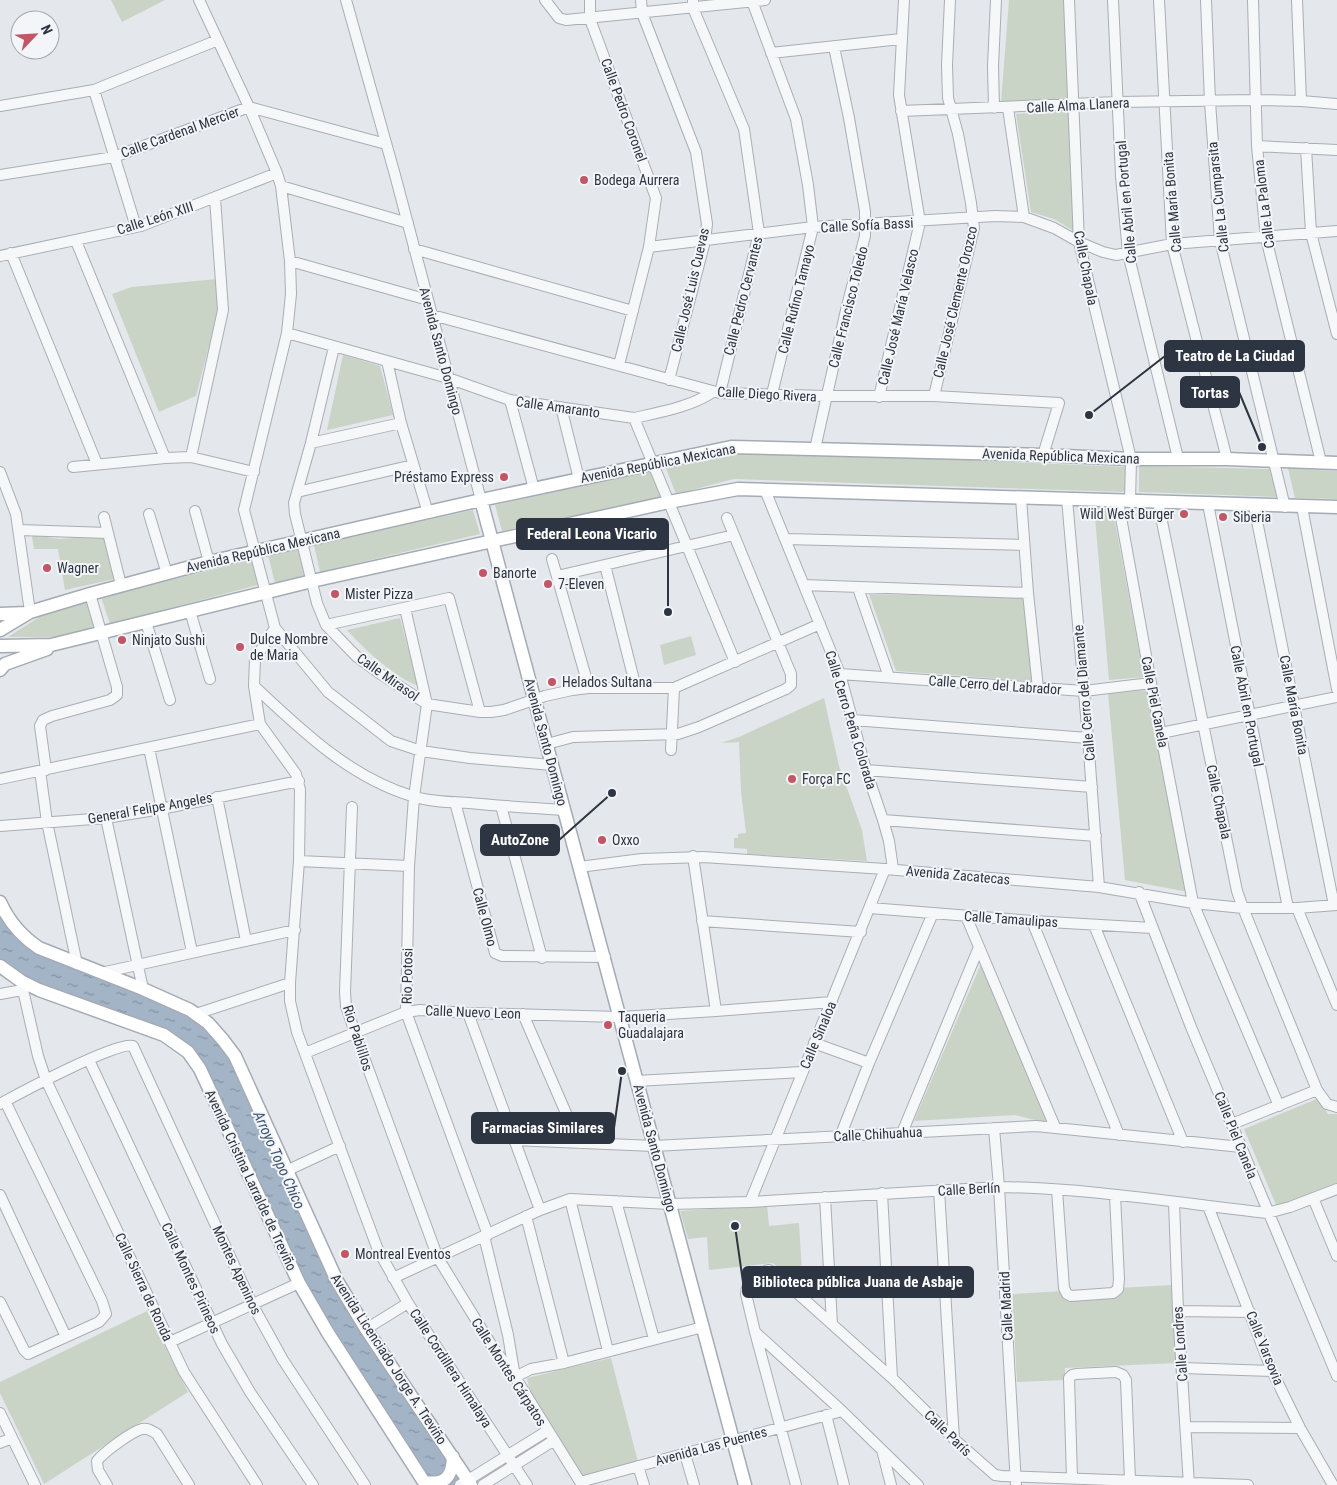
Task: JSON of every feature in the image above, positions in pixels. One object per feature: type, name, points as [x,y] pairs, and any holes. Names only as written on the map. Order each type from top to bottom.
[{"type":"main road","name":"Avenida República Mexicana","points":[[0,630],[30,612],[121,585],[210,562],[481,500],[731,447],[1337,463]]},
{"type":"main road","points":[[0,646],[51,646],[312,581],[669,502],[738,489],[1337,508]]},
{"type":"main road","name":"Avenida Santo Domingo","points":[[481,500],[745,1485]]},
{"type":"main road","points":[[0,614],[30,612]]},
{"type":"main road","points":[[0,670],[5,664],[51,646]]},
{"type":"main road","name":"Avenida Licenciado Jorge A. Treviño","points":[[0,902],[8,917],[26,940],[39,948],[143,989],[196,1014],[208,1023],[223,1040],[235,1056],[337,1281],[366,1329],[453,1457],[465,1484]]},
{"type":"main road","name":"Avenida Cristina Larralde de Treviño","points":[[0,966],[22,985],[164,1035],[188,1052],[200,1069],[299,1283],[328,1333],[427,1483]]},
{"type":"main road","points":[[427,1483],[442,1482],[447,1479],[452,1471],[453,1457]]},
{"type":"street","points":[[199,0],[249,107],[281,186],[290,261],[291,294],[287,333],[244,510],[275,628],[316,680],[340,703],[391,740],[421,751],[552,766]]},
{"type":"street","name":"Avenida Santo Domingo","points":[[346,0],[408,223],[481,500]]},
{"type":"street","points":[[545,0],[562,19],[566,20],[642,13],[693,4],[765,0]]},
{"type":"street","name":"Calle Pedro Coronel","points":[[590,0],[590,19],[655,194],[656,208],[650,247],[619,365]]},
{"type":"street","name":"Calle José Luis Cuevas","points":[[641,0],[642,13],[696,152],[707,224],[705,241],[669,380]]},
{"type":"street","name":"Calle José María Velasco","points":[[879,397],[920,222],[900,111],[899,75],[904,0]]},
{"type":"street","name":"Calle José Clemente Orozco","points":[[934,396],[974,228],[974,218],[958,134],[950,110],[947,85],[950,0]]},
{"type":"street","points":[[994,108],[993,66],[996,0]]},
{"type":"street","name":"Calle Chapala","points":[[1069,0],[1079,242],[1131,459],[1124,502]]},
{"type":"street","name":"Calle Abril en Portugal","points":[[1113,0],[1128,253],[1178,458]]},
{"type":"street","name":"Calle María Bonita","points":[[1159,0],[1172,244],[1227,459]]},
{"type":"street","name":"Calle La Cumparsita","points":[[1206,0],[1210,102],[1220,240],[1285,507]]},
{"type":"street","name":"Calle La Paloma","points":[[1253,0],[1257,146],[1266,238],[1321,462]]},
{"type":"street","points":[[1297,0],[1301,101]]},
{"type":"street","name":"Calle Rufino Tamayo","points":[[746,1],[772,53],[796,119],[808,185],[813,227],[772,394]]},
{"type":"street","name":"Calle Pedro Cervantes","points":[[693,4],[744,129],[759,233],[716,392]]},
{"type":"street","points":[[772,53],[901,39]]},
{"type":"street","points":[[0,106],[94,90],[218,40]]},
{"type":"street","name":"Calle Francisco Toledo","points":[[814,449],[865,236],[866,225],[857,162],[834,47]]},
{"type":"street","points":[[94,90],[136,227]]},
{"type":"street","name":"Calle Alma Llanera","points":[[900,111],[1165,101],[1255,100],[1337,104]]},
{"type":"street","name":"Calle Cardenal Mercier","points":[[0,175],[114,157],[249,107],[386,144]]},
{"type":"street","points":[[1008,108],[1024,217]]},
{"type":"street","points":[[1257,146],[1337,150]]},
{"type":"street","points":[[1306,148],[1310,233],[1337,334]]},
{"type":"street","name":"Calle León XIII","points":[[0,256],[136,227],[277,173]]},
{"type":"street","points":[[281,186],[408,223]]},
{"type":"street","points":[[190,457],[223,310],[214,198]]},
{"type":"street","name":"Calle Sofía Bassi","points":[[650,247],[813,227],[995,216],[1024,217],[1054,228],[1079,242],[1103,252],[1116,255],[1172,244],[1337,232]]},
{"type":"street","points":[[76,241],[166,458]]},
{"type":"street","points":[[414,249],[634,311]]},
{"type":"street","points":[[11,253],[97,464]]},
{"type":"street","points":[[290,261],[428,300]]},
{"type":"street","name":"Calle Diego Rivera","points":[[432,315],[716,392],[879,397],[934,396],[1059,403],[1043,455]]},
{"type":"street","name":"Calle Amaranto","points":[[287,333],[448,378],[510,400],[634,418],[685,405],[716,392]]},
{"type":"street","name":"Calle Mirasol","points":[[334,347],[294,509],[321,616],[326,625],[364,662],[428,704],[480,712],[504,710],[558,692],[589,688],[674,688],[820,624]]},
{"type":"street","points":[[387,362],[401,423],[428,513]]},
{"type":"street","points":[[510,400],[534,489]]},
{"type":"street","points":[[561,407],[579,479]]},
{"type":"street","points":[[634,418],[735,662]]},
{"type":"street","points":[[311,443],[401,423]]},
{"type":"street","points":[[73,467],[190,457],[254,472]]},
{"type":"street","points":[[297,492],[413,465]]},
{"type":"street","points":[[0,472],[14,508],[19,530],[30,612]]},
{"type":"street","name":"Calle Cerro Peña Colorada","points":[[765,490],[840,674],[866,770],[889,841],[889,869]]},
{"type":"street","points":[[0,491],[10,498]]},
{"type":"street","points":[[1021,498],[1028,594],[1038,688]]},
{"type":"street","name":"Calle Cerro del Diamante","points":[[1067,499],[1099,887]]},
{"type":"street","name":"Calle Piel Canela","points":[[1124,502],[1151,683],[1194,903],[1279,1106]]},
{"type":"street","name":"Calle Chapala","points":[[1158,502],[1237,891],[1242,908],[1317,1090]]},
{"type":"street","name":"Calle Abril en Portugal","points":[[1208,504],[1248,715],[1292,908],[1337,1006]]},
{"type":"street","name":"Calle María Bonita","points":[[1254,506],[1335,905]]},
{"type":"street","points":[[1302,508],[1337,689]]},
{"type":"street","points":[[195,511],[210,562]]},
{"type":"street","points":[[149,514],[167,574]]},
{"type":"street","points":[[104,517],[121,585]]},
{"type":"street","points":[[547,744],[573,736],[672,735],[683,733],[789,687],[792,682],[791,674],[726,518]]},
{"type":"street","points":[[19,530],[108,533]]},
{"type":"street","points":[[557,576],[734,535]]},
{"type":"street","points":[[786,539],[1024,545]]},
{"type":"street","points":[[552,559],[589,688]]},
{"type":"street","points":[[604,565],[636,688]]},
{"type":"street","points":[[804,585],[1028,594]]},
{"type":"street","points":[[858,588],[890,677]]},
{"type":"street","points":[[77,964],[47,822],[40,726],[43,720],[52,716],[110,700],[117,695],[117,687],[100,634],[90,594]]},
{"type":"street","points":[[326,625],[449,598],[480,712]]},
{"type":"street","points":[[406,608],[428,704]]},
{"type":"street","points":[[190,611],[210,679]]},
{"type":"street","points":[[146,622],[170,700]]},
{"type":"street","points":[[275,628],[255,660],[254,686],[260,724],[292,767],[298,781]]},
{"type":"street","name":"Calle Cerro del Labrador","points":[[840,674],[1084,690],[1151,683]]},
{"type":"street","points":[[254,686],[310,738],[363,776],[378,784],[414,797],[454,802],[564,810]]},
{"type":"street","points":[[671,750],[674,688]]},
{"type":"street","points":[[1161,733],[1337,698]]},
{"type":"street","name":"Rio Potosi","points":[[428,704],[414,797],[409,866],[406,1012],[486,1235],[508,1335],[515,1377]]},
{"type":"street","points":[[853,720],[1088,738]]},
{"type":"street","points":[[0,779],[260,724]]},
{"type":"street","points":[[149,748],[192,952]]},
{"type":"street","points":[[866,770],[1092,787]]},
{"type":"street","name":"General Felipe Angeles","points":[[0,826],[106,818],[161,810],[298,781]]},
{"type":"street","name":"Calle Cordillera Himalaya","points":[[298,781],[300,801],[299,861],[290,1001],[305,1053],[378,1250],[408,1303],[527,1485]]},
{"type":"street","points":[[217,797],[246,941]]},
{"type":"street","name":"Calle Olmo","points":[[454,802],[495,953],[502,956],[542,958],[605,957]]},
{"type":"street","points":[[501,806],[542,958]]},
{"type":"street","name":"Rio Pablillos","points":[[352,807],[346,1006],[438,1258]]},
{"type":"street","points":[[106,818],[143,989]]},
{"type":"street","points":[[883,820],[1096,836]]},
{"type":"street","points":[[693,856],[716,1012]]},
{"type":"street","name":"Avenida Zacatecas","points":[[579,867],[642,859],[693,856],[889,869],[1099,887],[1138,892],[1194,903],[1242,908],[1292,908],[1335,905]]},
{"type":"street","points":[[299,861],[350,865],[409,866]]},
{"type":"street","name":"Calle Sinaloa","points":[[750,1202],[870,908],[889,869]]},
{"type":"street","name":"Calle Piel Canela","points":[[1138,892],[1267,1212],[1337,1376]]},
{"type":"street","name":"Calle Tamaulipas","points":[[870,908],[1032,921],[1152,928]]},
{"type":"street","points":[[840,1136],[933,913]]},
{"type":"street","points":[[966,916],[1055,1127]]},
{"type":"street","points":[[702,921],[861,932]]},
{"type":"street","points":[[1032,921],[1119,1135]]},
{"type":"street","points":[[1094,925],[1183,1142]]},
{"type":"street","points":[[101,973],[295,930]]},
{"type":"street","points":[[902,1133],[979,947]]},
{"type":"street","points":[[196,1014],[290,983]]},
{"type":"street","points":[[0,994],[22,985]]},
{"type":"street","name":"Calle Sierra de Ronda","points":[[22,985],[38,1056],[46,1080],[170,1342],[196,1390],[257,1485]]},
{"type":"street","name":"Calle Nuevo Leon","points":[[305,1053],[406,1012],[420,1010],[620,1017],[716,1012],[832,1002]]},
{"type":"street","points":[[468,1013],[540,1210]]},
{"type":"street","points":[[524,1014],[580,1143]]},
{"type":"street","points":[[814,1043],[869,1063]]},
{"type":"street","name":"Montes Apeninos","points":[[89,1060],[125,1045],[131,1044],[135,1050],[252,1304],[283,1360],[364,1485]]},
{"type":"street","points":[[0,1302],[26,1354],[30,1354],[99,1322],[106,1314],[102,1301],[3,1102],[89,1060]]},
{"type":"street","name":"Calle Montes Pirineos","points":[[89,1060],[212,1323],[235,1367],[313,1485]]},
{"type":"street","points":[[636,1081],[802,1072]]},
{"type":"street","points":[[1232,1124],[1317,1090],[1327,1104],[1337,1107]]},
{"type":"street","name":"Calle Chihuahua","points":[[513,1140],[654,1146],[994,1128],[1055,1127],[1241,1147]]},
{"type":"street","name":"Calle Madrid","points":[[994,1128],[999,1186],[1015,1481]]},
{"type":"street","points":[[286,1171],[340,1146]]},
{"type":"street","name":"Calle Berlín","points":[[570,1199],[670,1204],[750,1202],[999,1186],[1116,1195],[1267,1212],[1280,1210],[1337,1189]]},
{"type":"street","points":[[939,1190],[954,1439]]},
{"type":"street","points":[[1057,1190],[1064,1288],[1067,1294],[1071,1296],[1113,1293],[1118,1290],[1116,1195]]},
{"type":"street","points":[[882,1193],[892,1378]]},
{"type":"street","points":[[0,1195],[66,1337]]},
{"type":"street","points":[[825,1197],[832,1324]]},
{"type":"street","points":[[1313,1198],[1337,1256]]},
{"type":"street","points":[[393,1278],[526,1216],[570,1199],[608,1351]]},
{"type":"street","points":[[616,1201],[654,1340]]},
{"type":"street","name":"Calle Londres","points":[[1174,1202],[1178,1311],[1189,1484]]},
{"type":"street","name":"Calle Varsovia","points":[[1208,1206],[1272,1371],[1300,1428],[1333,1485]]},
{"type":"street","points":[[526,1216],[564,1363]]},
{"type":"street","name":"Calle Montes Cárpatos","points":[[438,1258],[492,1346],[515,1377],[553,1441],[581,1483]]},
{"type":"street","name":"Calle París","points":[[755,1332],[746,1289],[760,1273],[769,1270],[776,1274],[892,1378],[991,1473],[1015,1481],[1072,1478],[1248,1485]]},
{"type":"street","points":[[170,1342],[299,1283]]},
{"type":"street","points":[[366,1329],[408,1303]]},
{"type":"street","points":[[1178,1311],[1250,1312]]},
{"type":"street","points":[[515,1377],[531,1369],[564,1363],[703,1327]]},
{"type":"street","points":[[755,1332],[842,1411],[918,1485]]},
{"type":"street","points":[[755,1332],[796,1485]]},
{"type":"street","points":[[492,1346],[508,1335]]},
{"type":"street","points":[[1182,1368],[1272,1371]]},
{"type":"street","points":[[1072,1478],[1069,1378],[1072,1375],[1121,1373],[1126,1380],[1130,1481]]},
{"type":"street","name":"Avenida Las Puentes","points":[[581,1483],[842,1411]]},
{"type":"street","points":[[0,1413],[35,1485]]},
{"type":"street","points":[[826,1415],[844,1485]]},
{"type":"street","points":[[1186,1427],[1300,1428]]},
{"type":"street","points":[[107,1485],[98,1470],[97,1461],[103,1454],[136,1432],[148,1429],[157,1434],[189,1485]]},
{"type":"street","points":[[465,1484],[547,1431]]},
{"type":"street","points":[[0,1443],[12,1438]]},
{"type":"street","points":[[483,1485],[553,1441]]},
{"type":"street","points":[[882,1449],[891,1485]]},
{"type":"street","points":[[685,1454],[694,1485]]},
{"type":"street","points":[[638,1466],[644,1485]]},
{"type":"green space","points":[[111,0],[165,0],[122,22]]},
{"type":"green space","points":[[1009,0],[1068,0],[1070,99],[1001,103]]},
{"type":"green space","points":[[1070,110],[1077,233],[1054,219],[1031,212],[1016,114]]},
{"type":"green space","points":[[217,279],[221,299],[196,396],[159,412],[112,294],[132,287]]},
{"type":"green space","points":[[343,355],[380,366],[393,415],[327,430]]},
{"type":"green space","points":[[735,450],[1128,467],[1125,492],[734,479],[676,494],[665,466]]},
{"type":"green space","points":[[1139,466],[1270,469],[1277,497],[1139,492]]},
{"type":"green space","points":[[1288,468],[1337,471],[1337,499],[1295,498]]},
{"type":"green space","points":[[654,469],[665,496],[502,531],[495,505]]},
{"type":"green space","points":[[1094,506],[1112,506],[1144,677],[1109,680]]},
{"type":"green space","points":[[473,510],[480,534],[320,572],[314,545]]},
{"type":"green space","points":[[34,535],[59,539],[104,536],[114,579],[65,590],[58,549],[34,549],[32,537]]},
{"type":"green space","points":[[299,548],[306,575],[275,583],[268,555]]},
{"type":"green space","points":[[252,560],[258,585],[110,624],[101,597]]},
{"type":"green space","points":[[869,594],[1026,598],[1032,681],[896,671]]},
{"type":"green space","points":[[88,601],[94,627],[58,637],[8,637],[47,612]]},
{"type":"green space","points":[[400,618],[418,686],[389,669],[362,646],[347,630]]},
{"type":"green space","points":[[691,636],[696,655],[664,665],[660,645]]},
{"type":"green space","points":[[1147,690],[1188,892],[1125,880],[1108,693]]},
{"type":"green space","name":"Força FC","points":[[824,698],[839,766],[862,830],[867,861],[747,854],[747,849],[734,848],[734,838],[738,838],[738,834],[746,833],[741,791],[739,742],[721,743],[739,737]]},
{"type":"green space","points":[[983,959],[1051,1124],[1015,1115],[914,1121]]},
{"type":"green space","points":[[1319,1098],[1328,1114],[1337,1114],[1337,1183],[1277,1207],[1244,1129]]},
{"type":"green space","points":[[767,1205],[769,1226],[799,1223],[803,1289],[773,1263],[709,1270],[707,1237],[688,1239],[680,1211]]},
{"type":"green space","points":[[1172,1285],[1176,1363],[1065,1368],[1065,1380],[1017,1382],[1012,1294]]},
{"type":"green space","points":[[147,1311],[188,1392],[44,1484],[0,1393],[0,1382]]},
{"type":"green space","points":[[611,1358],[638,1462],[582,1476],[530,1393],[527,1378]]},
{"type":"water","name":"Arroyo Topo Chico","points":[[0,902],[27,940],[190,1010],[223,1040],[323,1251],[471,1485],[426,1485],[328,1333],[200,1069],[173,1041],[62,999],[0,966]]},
{"type":"place","name":"Bodega Aurrera","points":[[584,180]]},
{"type":"place","name":"Teatro de La Ciudad","points":[[1089,415]]},
{"type":"place","name":"Tortas","points":[[1262,447]]},
{"type":"place","name":"Préstamo Express","points":[[504,477]]},
{"type":"place","name":"Wild West Burger","points":[[1184,514]]},
{"type":"place","name":"Siberia","points":[[1223,517]]},
{"type":"place","name":"Wagner","points":[[47,568]]},
{"type":"place","name":"Banorte","points":[[483,573]]},
{"type":"place","name":"7-Eleven","points":[[548,584]]},
{"type":"place","name":"Mister Pizza","points":[[335,594]]},
{"type":"place","name":"Federal Leona Vicario","points":[[668,612]]},
{"type":"place","name":"Ninjato Sushi","points":[[122,640]]},
{"type":"place","name":"Dulce Nombre de Maria","points":[[240,647]]},
{"type":"place","name":"Helados Sultana","points":[[552,682]]},
{"type":"place","name":"Força FC","points":[[792,779]]},
{"type":"place","name":"AutoZone","points":[[612,793]]},
{"type":"place","name":"Oxxo","points":[[602,840]]},
{"type":"place","name":"Taqueria Guadalajara","points":[[608,1025]]},
{"type":"place","name":"Farmacias Similares","points":[[622,1071]]},
{"type":"place","name":"Biblioteca pública Juana de Asbaje","points":[[735,1226]]},
{"type":"place","name":"Montreal Eventos","points":[[345,1254]]}]
